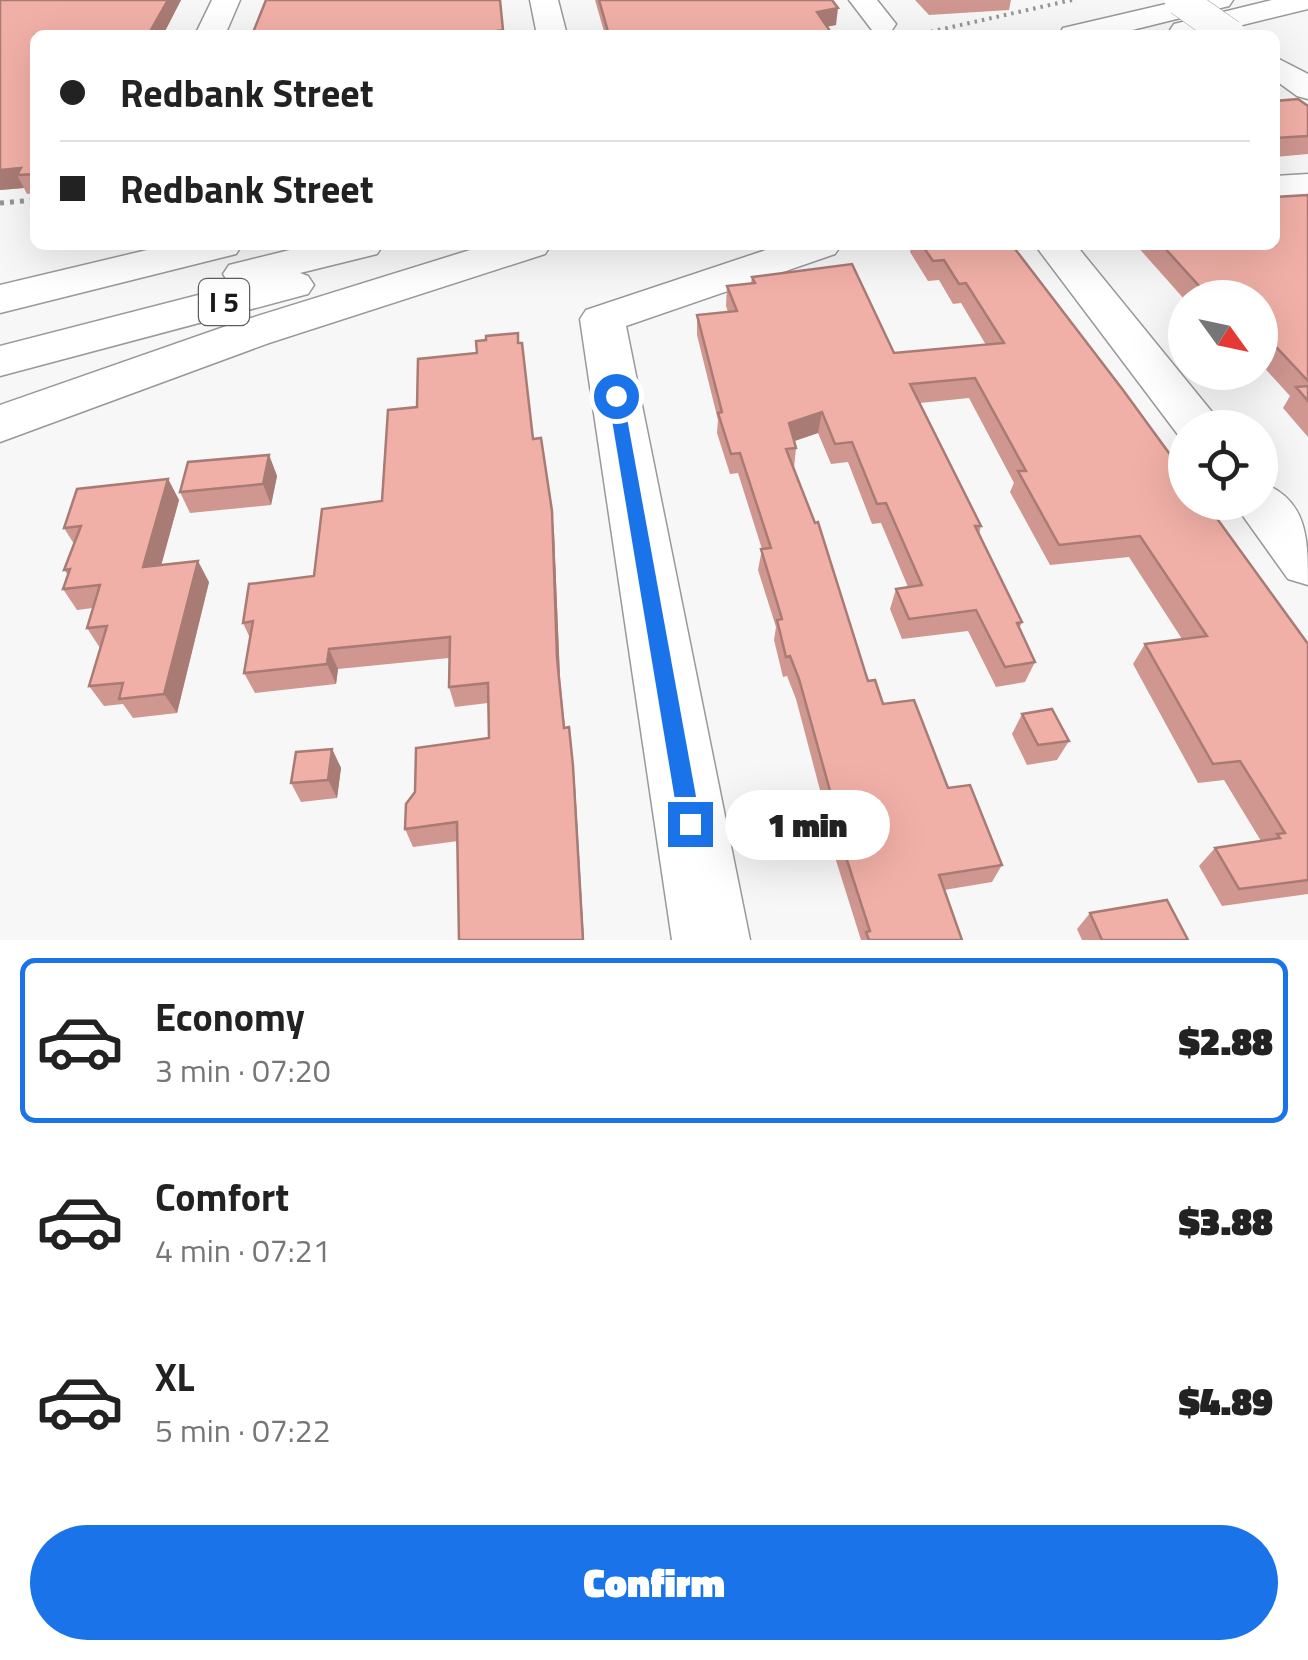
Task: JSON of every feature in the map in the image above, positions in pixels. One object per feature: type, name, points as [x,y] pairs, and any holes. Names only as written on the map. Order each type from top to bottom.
[{"type":"highway","points":[[1095,30],[1220,0]]},
{"type":"highway","points":[[1188,30],[1308,4]]},
{"type":"highway","points":[[1217,30],[1308,4]]},
{"type":"highway","points":[[1274,30],[1308,21]]},
{"type":"highway","points":[[0,261],[65,250]]},
{"type":"highway","name":"I 5","points":[[0,300],[201,250]]},
{"type":"highway","points":[[0,325],[300,250]]},
{"type":"highway","points":[[0,336],[342,250]]},
{"type":"highway","name":"I 5","points":[[0,360],[429,250]]},
{"type":"highway","points":[[0,424],[252,333],[514,250]]},
{"type":"street","points":[[212,30],[226,0]]},
{"type":"street","points":[[544,0],[551,30]]},
{"type":"street","points":[[863,0],[882,24]]},
{"type":"street","points":[[1180,0],[1223,30]]},
{"type":"street","points":[[1280,70],[1305,87]]},
{"type":"street","points":[[1280,187],[1308,185]]},
{"type":"street","points":[[711,940],[602,318],[806,250]]},
{"type":"street","points":[[1058,250],[1186,410]]},
{"type":"street","points":[[1274,520],[1308,562]]},
{"type":"path","points":[[938,30],[1072,0]]},
{"type":"path","points":[[0,203],[30,200]]},
{"type":"building","points":[[0,0],[168,0],[151,30],[30,30],[30,174],[17,175],[21,168],[0,170]]},
{"type":"building","points":[[266,0],[500,0],[503,30],[254,30]]},
{"type":"building","points":[[599,0],[832,0],[838,8],[817,12],[829,30],[608,30]]},
{"type":"building","points":[[1298,99],[1308,106],[1308,136],[1280,138],[1280,101]]},
{"type":"building","points":[[1308,195],[1308,381],[1278,349],[1278,280],[1194,280],[1167,250],[1280,250],[1280,197]]},
{"type":"building","points":[[925,250],[1016,250],[1168,452],[1168,520],[1218,520],[1308,644],[1308,880],[1239,889],[1215,848],[1280,838],[1277,834],[1285,833],[1240,761],[1213,764],[1145,644],[1207,636],[1140,536],[1059,545],[1018,471],[1026,471],[975,378],[910,384],[981,526],[975,526],[1022,622],[1017,623],[1035,662],[1005,667],[976,610],[909,619],[896,589],[922,585],[886,503],[877,504],[852,442],[835,444],[822,412],[789,423],[796,448],[786,449],[815,523],[818,522],[868,681],[875,680],[883,704],[914,700],[948,788],[970,785],[1002,865],[939,875],[962,940],[869,940],[866,932],[870,931],[833,817],[837,816],[799,679],[790,656],[786,657],[777,620],[782,619],[761,549],[771,548],[740,453],[731,454],[697,315],[737,311],[727,286],[755,283],[752,277],[852,264],[894,353],[1004,343],[966,283],[959,284],[944,260],[933,261]]},
{"type":"building","points":[[518,333],[533,439],[541,438],[552,511],[557,658],[564,728],[569,727],[573,766],[583,940],[459,940],[457,822],[405,829],[406,804],[415,792],[416,748],[489,738],[488,683],[449,687],[450,637],[329,649],[327,664],[244,673],[253,621],[243,623],[249,584],[314,576],[322,509],[382,501],[388,410],[417,407],[418,359],[477,353],[476,341],[486,340],[486,336]]},
{"type":"building","points":[[1308,386],[1308,401],[1296,387]]},
{"type":"building","points":[[269,455],[263,484],[180,492],[188,462]]},
{"type":"building","points":[[168,479],[143,567],[198,561],[164,694],[119,699],[123,683],[89,686],[107,626],[87,628],[100,585],[63,589],[70,569],[64,570],[81,526],[64,528],[77,489]]},
{"type":"building","points":[[1052,709],[1069,741],[1038,745],[1022,714]]},
{"type":"building","points":[[332,749],[328,780],[291,783],[296,752]]},
{"type":"building","points":[[1167,900],[1188,940],[1102,940],[1090,913]]},
{"type":"route","points":[[616,396],[690,824]]}]
